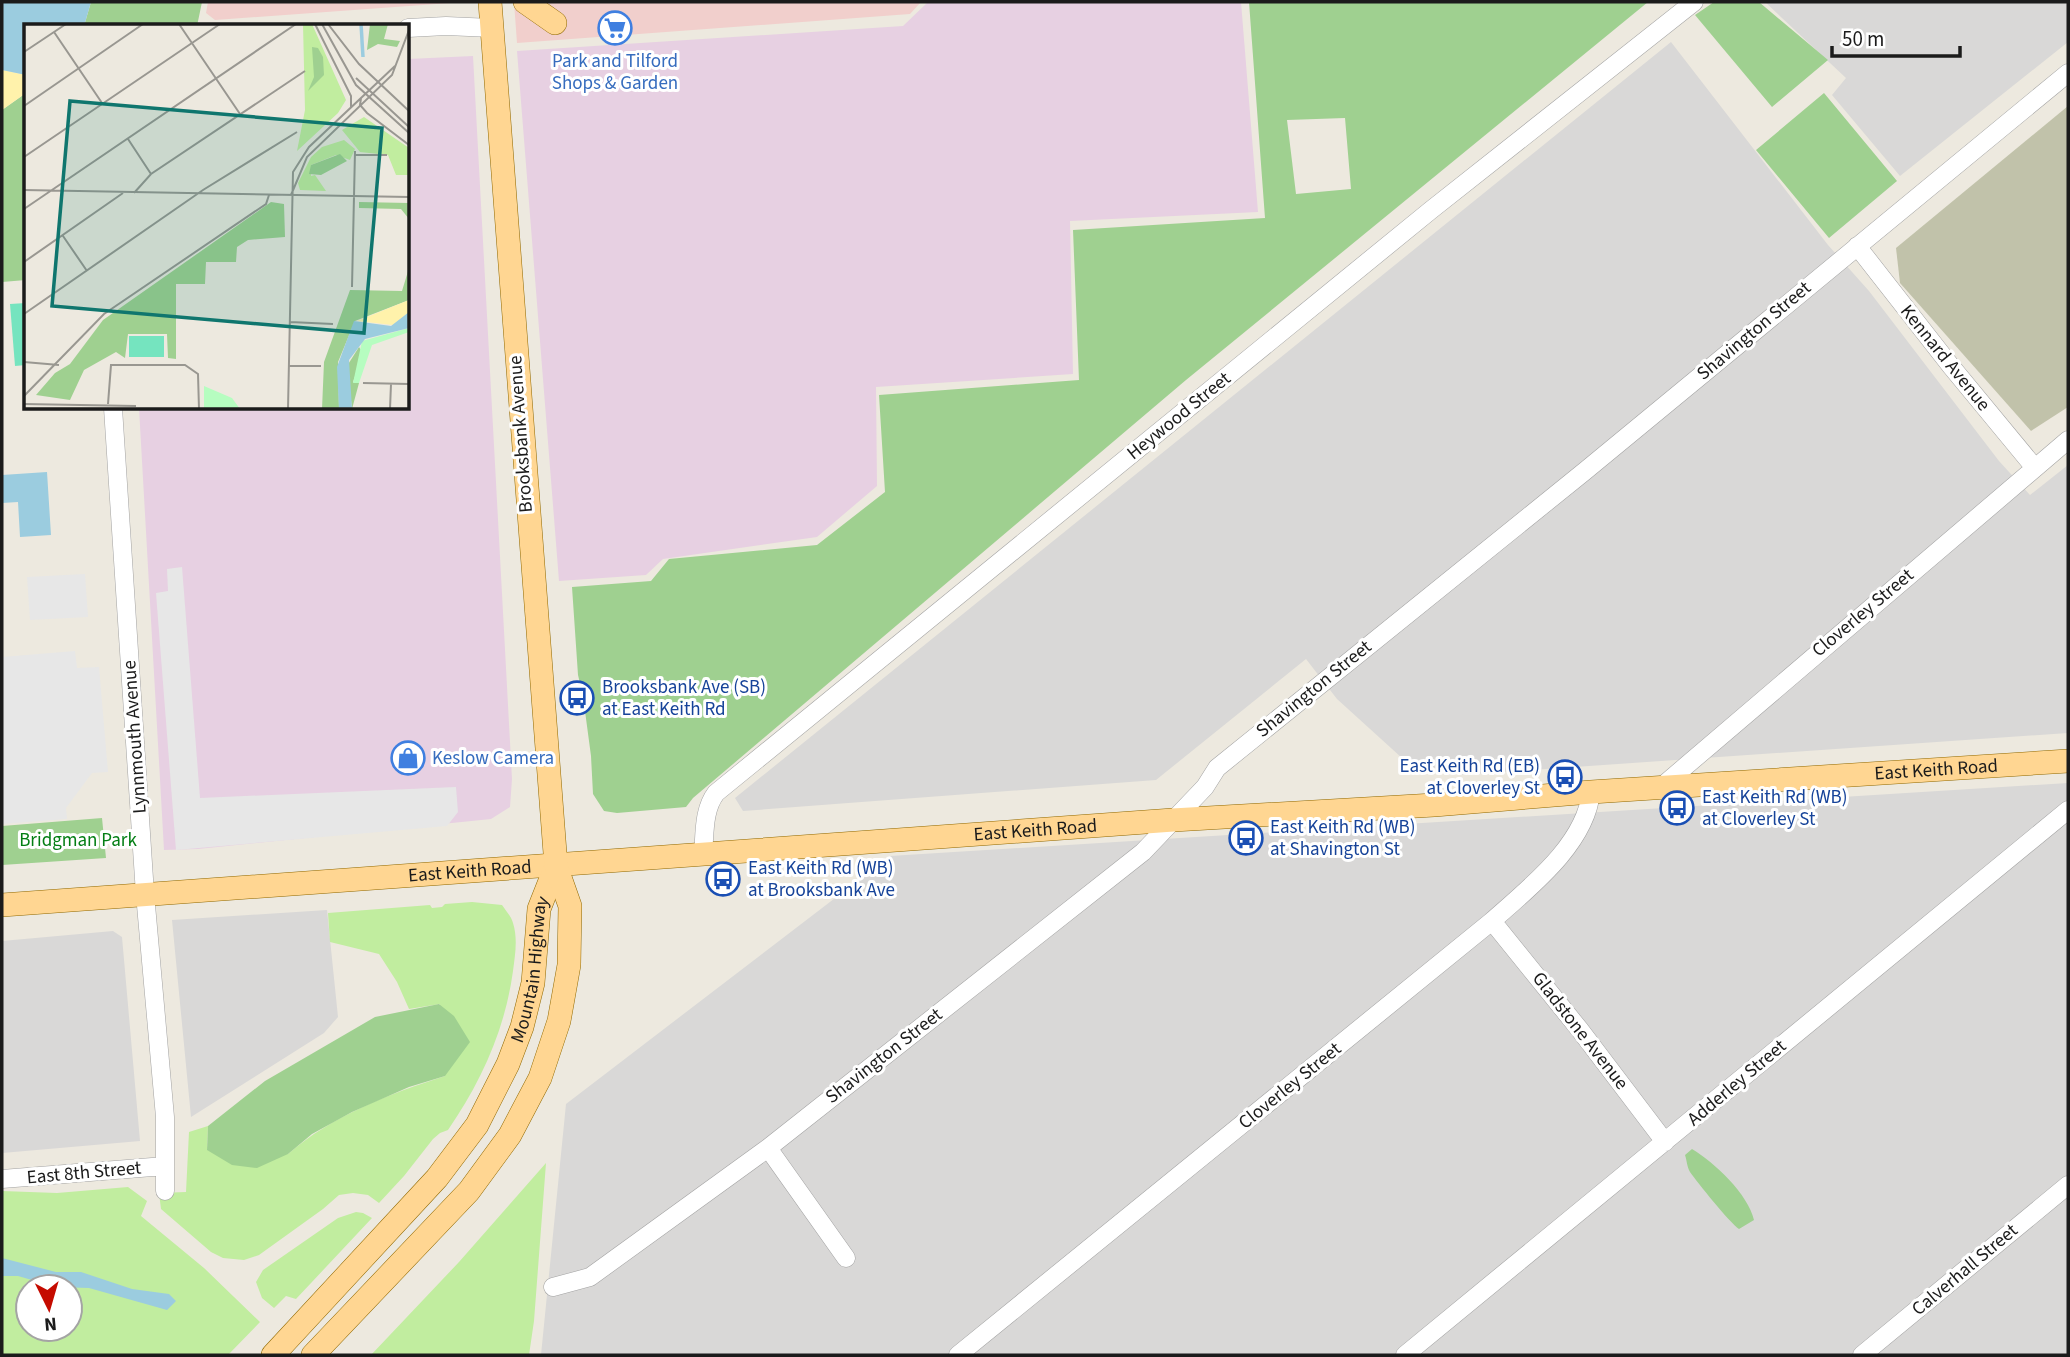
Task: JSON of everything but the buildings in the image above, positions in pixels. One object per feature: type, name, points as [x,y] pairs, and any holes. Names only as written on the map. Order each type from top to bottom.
[{"type":"main road","name":"Brooksbank Avenue","points":[[490,2],[556,866]]},
{"type":"main road","points":[[525,2],[555,23]]},
{"type":"main road","name":"East Keith Road","points":[[2,905],[1173,820],[1434,805],[2068,761]]},
{"type":"main road","name":"Mountain Highway","points":[[273,1355],[437,1178],[477,1125],[508,1064],[522,1027],[533,983],[540,909],[556,866]]},
{"type":"main road","name":"Mountain Highway","points":[[313,1355],[469,1191],[510,1135],[540,1078],[559,1021],[569,965],[570,906],[556,866]]},
{"type":"street","name":"Heywood Street","points":[[703,854],[707,811],[709,802],[716,793],[1431,210],[1694,2]]},
{"type":"street","points":[[410,29],[446,26],[492,28]]},
{"type":"street","name":"Shavington Street","points":[[552,1287],[590,1277],[768,1149],[1143,852],[1205,787],[1217,768],[1585,471],[2068,73]]},
{"type":"street","name":"Kennard Avenue","points":[[1857,246],[2035,468]]},
{"type":"street","name":"Lynnmouth Avenue","points":[[113,410],[145,894],[165,1116],[165,1191]]},
{"type":"street","name":"Cloverley Street","points":[[1660,788],[2068,440]]},
{"type":"street","name":"Cloverley Street","points":[[958,1355],[1492,921],[1548,872],[1575,835],[1589,807],[1591,792]]},
{"type":"street","name":"Adderley Street","points":[[1405,1355],[2068,810]]},
{"type":"street","name":"Gladstone Avenue","points":[[1492,921],[1580,1030],[1665,1142]]},
{"type":"street","points":[[768,1149],[846,1258]]},
{"type":"street","name":"East 8th Street","points":[[2,1180],[165,1166]]},
{"type":"street","name":"Calverhall Street","points":[[1862,1355],[2068,1185]]},
{"type":"shaded area","points":[[208,2],[464,2],[215,20],[206,13]]},
{"type":"shaded area","name":"Park and Tilford Shops & Garden","points":[[514,2],[921,2],[910,14],[517,43]]},
{"type":"shaded area","points":[[928,2],[1241,2],[1258,212],[1070,221],[1073,374],[876,387],[877,486],[817,537],[663,559],[646,575],[559,581],[517,51],[903,26]]},
{"type":"shaded area","points":[[1765,2],[2068,2],[2068,42],[1900,176],[1832,95],[1846,78]]},
{"type":"shaded area","points":[[1671,42],[1828,245],[1869,291],[1999,461],[2030,495],[2068,465],[2068,733],[1458,775],[1402,758],[1337,699],[1306,659],[1156,780],[743,811],[735,798]]},
{"type":"shaded area","points":[[473,56],[512,779],[510,807],[491,819],[198,849],[164,850],[139,410],[410,410],[410,59]]},
{"type":"shaded area","points":[[2068,106],[2068,407],[2031,431],[1900,283],[1896,248]]},
{"type":"shaded area","points":[[182,567],[200,798],[456,787],[458,812],[447,826],[176,850],[156,593],[168,591],[167,569]]},
{"type":"shaded area","points":[[85,574],[88,617],[30,620],[27,577]]},
{"type":"shaded area","points":[[75,651],[77,668],[99,667],[108,772],[92,773],[66,808],[67,819],[2,824],[2,657]]},
{"type":"shaded area","points":[[2068,783],[2068,1355],[541,1355],[566,1104],[890,856]]},
{"type":"shaded area","points":[[327,910],[338,1017],[324,1033],[191,1117],[172,920]]},
{"type":"shaded area","points":[[113,931],[122,937],[140,1141],[2,1153],[2,941]]},
{"type":"green space","points":[[91,2],[202,2],[197,24],[85,24]]},
{"type":"green space","points":[[1249,2],[1648,2],[1186,380],[693,798],[686,807],[617,813],[604,811],[593,794],[591,756],[578,675],[572,587],[651,581],[669,559],[817,545],[885,492],[879,395],[1079,380],[1073,230],[1265,218]],"holes":[[[1345,118],[1351,189],[1296,194],[1287,120]]]},
{"type":"green space","points":[[1714,2],[1759,2],[1828,60],[1772,107],[1695,15]]},
{"type":"green space","points":[[1824,93],[1897,181],[1829,238],[1756,150]]},
{"type":"green space","points":[[24,94],[24,280],[2,282],[2,110]]},
{"type":"green space","points":[[24,303],[24,365],[15,366],[10,304]]},
{"type":"green space","name":"Bridgman Park","points":[[102,818],[106,858],[2,865],[2,826]]},
{"type":"green space","points":[[472,902],[502,905],[513,923],[515,953],[509,993],[498,1035],[471,1093],[448,1130],[433,1139],[379,1203],[368,1195],[339,1195],[259,1255],[244,1260],[223,1258],[211,1252],[161,1209],[159,1193],[186,1192],[189,1132],[208,1126],[207,1150],[288,1154],[305,1140],[362,1107],[445,1076],[440,1004],[409,1009],[397,982],[379,954],[330,942],[328,913],[430,905],[432,908]]},
{"type":"green space","points":[[439,1004],[454,1016],[470,1042],[445,1076],[409,1087],[352,1112],[312,1134],[288,1154],[257,1168],[232,1165],[207,1150],[208,1126],[265,1081],[375,1017]]},
{"type":"green space","points":[[1692,1149],[1711,1162],[1738,1190],[1754,1220],[1739,1229],[1721,1211],[1689,1170],[1685,1155]]},
{"type":"green space","points":[[546,1163],[529,1355],[371,1355],[459,1262]]},
{"type":"green space","points":[[128,1187],[147,1201],[141,1216],[204,1268],[260,1322],[228,1355],[2,1355],[2,1191],[57,1193]]},
{"type":"green space","points":[[356,1212],[372,1218],[296,1299],[286,1296],[274,1308],[262,1298],[256,1282],[263,1270],[338,1218]]},
{"type":"sand","points":[[2,70],[24,75],[24,94],[2,110]]},
{"type":"water","points":[[2,2],[91,2],[85,24],[24,24],[24,75],[2,70]]},
{"type":"water","points":[[47,472],[51,535],[20,537],[18,502],[2,503],[2,475]]},
{"type":"water","points":[[2,1258],[56,1272],[84,1273],[14,1273],[14,1276],[2,1276]]},
{"type":"water","points":[[84,1273],[132,1289],[169,1294],[176,1301],[167,1310],[84,1288]]},
{"type":"place","name":"Park and Tilford Shops & Garden","points":[[615,28]]},
{"type":"place","name":"Brooksbank Ave (SB) at East Keith Rd","points":[[577,698]]},
{"type":"place","name":"Keslow Camera","points":[[408,758]]},
{"type":"place","name":"East Keith Rd (EB) at Cloverley St","points":[[1565,777]]},
{"type":"place","name":"East Keith Rd (WB) at Cloverley St","points":[[1677,808]]},
{"type":"place","name":"East Keith Rd (WB) at Shavington St","points":[[1246,838]]},
{"type":"place","name":"East Keith Rd (WB) at Brooksbank Ave","points":[[723,879]]}]
